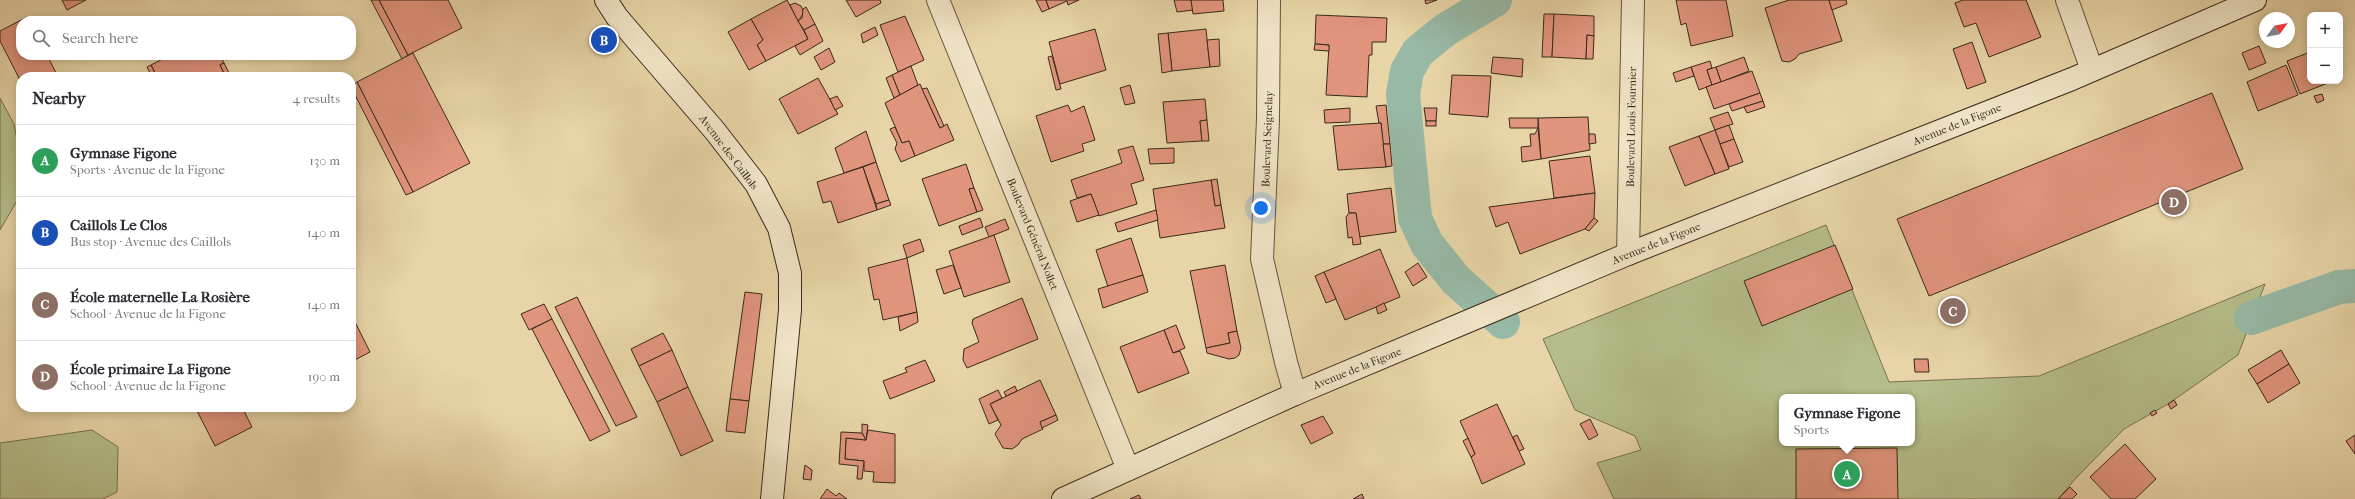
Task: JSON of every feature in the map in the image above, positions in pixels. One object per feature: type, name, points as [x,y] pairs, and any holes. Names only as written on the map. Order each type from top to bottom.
[{"type":"street","name":"Avenue des Caillols","points":[[606,0],[617,17],[715,131],[756,184],[779,228],[790,273],[790,288],[788,338],[772,499]]},
{"type":"street","name":"Boulevard Général Nollet","points":[[938,0],[1128,469]]},
{"type":"street","name":"Boulevard Seignelay","points":[[1269,0],[1268,119],[1262,259],[1295,394]]},
{"type":"street","name":"Boulevard Louis Fournier","points":[[1628,254],[1633,0]]},
{"type":"street","points":[[2067,0],[2092,70]]},
{"type":"street","name":"Avenue de la Figone","points":[[1062,499],[1295,394],[1628,254],[2092,70],[2255,0]]},
{"type":"green space","points":[[0,98],[14,124],[16,134],[16,203],[0,230]]},
{"type":"green space","points":[[1826,225],[1889,382],[2039,376],[2265,284],[2238,355],[2168,404],[2124,429],[2077,477],[2058,499],[1614,499],[1597,463],[1641,450],[1635,436],[1575,410],[1543,339]]},
{"type":"green space","points":[[92,430],[118,447],[117,492],[103,499],[0,499],[0,443]]},
{"type":"building","points":[[62,0],[86,0],[67,10]]},
{"type":"building","points":[[371,0],[379,0],[408,55],[402,59]]},
{"type":"building","points":[[379,0],[448,0],[462,28],[408,55]]},
{"type":"building","points":[[787,0],[808,39],[766,61],[757,45],[763,40],[751,19]]},
{"type":"building","points":[[846,0],[880,0],[881,3],[856,17]]},
{"type":"building","points":[[1036,0],[1046,0],[1049,9],[1042,12]]},
{"type":"building","points":[[1046,0],[1079,0],[1068,5],[1067,1],[1049,9]]},
{"type":"building","points":[[1174,0],[1191,0],[1193,10],[1177,12]]},
{"type":"building","points":[[1191,0],[1223,0],[1224,11],[1193,14]]},
{"type":"building","points":[[1425,0],[1437,0],[1426,4]]},
{"type":"building","points":[[1676,0],[1726,0],[1733,36],[1691,46],[1686,23],[1681,25]]},
{"type":"building","points":[[1789,0],[1829,0],[1842,41],[1799,54],[1795,59],[1789,62],[1782,61],[1765,8]]},
{"type":"building","points":[[1829,0],[1846,0],[1847,4],[1832,10]]},
{"type":"building","points":[[1963,0],[2026,0],[2041,37],[1989,57],[1976,23],[1964,27],[1955,3]]},
{"type":"building","points":[[795,3],[801,6],[804,13],[798,21],[790,5]]},
{"type":"building","points":[[806,7],[815,24],[804,30],[798,21],[802,18],[803,9]]},
{"type":"building","points":[[1544,14],[1554,14],[1552,57],[1542,57]]},
{"type":"building","points":[[1554,14],[1594,16],[1594,36],[1587,35],[1586,59],[1552,57]]},
{"type":"building","points":[[1316,15],[1387,18],[1386,42],[1372,42],[1372,55],[1369,55],[1367,97],[1326,95],[1329,45],[1315,44]]},
{"type":"building","points":[[905,16],[924,60],[898,72],[880,25]]},
{"type":"building","points":[[751,19],[763,40],[757,45],[766,61],[749,70],[728,32]]},
{"type":"building","points":[[16,23],[16,60],[50,60],[56,72],[16,72],[0,41],[0,31]]},
{"type":"building","points":[[815,24],[823,41],[800,55],[795,46],[808,39],[804,30]]},
{"type":"building","points":[[875,27],[878,35],[863,43],[861,34]]},
{"type":"building","points":[[1095,29],[1106,70],[1060,84],[1049,42]]},
{"type":"building","points":[[1206,29],[1210,67],[1172,71],[1168,33]]},
{"type":"building","points":[[1168,33],[1172,71],[1162,73],[1158,34]]},
{"type":"building","points":[[1587,35],[1594,36],[1593,59],[1586,59]]},
{"type":"building","points":[[1219,39],[1220,66],[1210,67],[1207,40]]},
{"type":"building","points":[[1972,42],[1986,82],[1967,89],[1953,49]]},
{"type":"building","points":[[1315,44],[1329,45],[1329,51],[1314,50]]},
{"type":"building","points":[[2259,46],[2266,63],[2249,70],[2242,53]]},
{"type":"building","points":[[829,48],[835,62],[821,70],[814,57]]},
{"type":"building","points":[[413,53],[470,163],[413,192],[357,82]]},
{"type":"building","points":[[2307,53],[2307,84],[2325,84],[2300,94],[2287,61]]},
{"type":"building","points":[[1052,56],[1061,89],[1056,90],[1048,57]]},
{"type":"building","points":[[1493,57],[1523,59],[1522,77],[1491,73]]},
{"type":"building","points":[[1744,57],[1749,71],[1721,82],[1716,67]]},
{"type":"building","points":[[160,60],[222,60],[224,63],[220,65],[224,72],[154,72],[151,65]]},
{"type":"building","points":[[1710,61],[1712,68],[1707,70],[1712,85],[1699,90],[1691,67]]},
{"type":"building","points":[[224,63],[228,72],[224,72],[220,65]]},
{"type":"building","points":[[151,65],[154,72],[150,72],[147,67]]},
{"type":"building","points":[[2286,65],[2298,95],[2258,111],[2247,82]]},
{"type":"building","points":[[911,66],[918,85],[900,95],[892,75]]},
{"type":"building","points":[[1691,67],[1694,76],[1676,82],[1673,73]]},
{"type":"building","points":[[1716,67],[1721,82],[1712,85],[1707,70]]},
{"type":"building","points":[[1752,71],[1760,93],[1714,109],[1706,87]]},
{"type":"building","points":[[892,75],[900,95],[894,98],[886,78]]},
{"type":"building","points":[[1452,75],[1491,76],[1488,117],[1449,114]]},
{"type":"building","points":[[818,78],[838,114],[798,134],[779,99]]},
{"type":"building","points":[[357,82],[413,192],[406,195],[356,97]]},
{"type":"building","points":[[920,84],[940,128],[947,124],[954,140],[915,156],[909,141],[902,143],[885,103]]},
{"type":"building","points":[[1130,85],[1135,103],[1125,105],[1120,88]]},
{"type":"building","points":[[927,88],[944,126],[940,128],[922,89]]},
{"type":"building","points":[[1760,93],[1763,101],[1732,111],[1729,104]]},
{"type":"building","points":[[2212,93],[2243,169],[1929,296],[1897,219]]},
{"type":"building","points":[[2322,94],[2324,100],[2317,103],[2314,96]]},
{"type":"building","points":[[837,96],[843,106],[835,110],[830,99]]},
{"type":"building","points":[[1205,99],[1207,120],[1200,121],[1202,141],[1167,143],[1163,102]]},
{"type":"building","points":[[1763,101],[1765,107],[1747,113],[1744,107]]},
{"type":"building","points":[[1068,105],[1071,112],[1084,106],[1095,140],[1082,144],[1084,151],[1051,162],[1036,116]]},
{"type":"building","points":[[1386,105],[1390,144],[1383,144],[1381,123],[1379,123],[1376,106]]},
{"type":"building","points":[[1350,108],[1350,122],[1325,123],[1324,110]]},
{"type":"building","points":[[1424,108],[1437,108],[1436,121],[1426,121]]},
{"type":"building","points":[[1728,112],[1733,124],[1715,130],[1710,118]]},
{"type":"building","points":[[1588,117],[1590,150],[1541,159],[1538,118]]},
{"type":"building","points":[[1509,118],[1538,118],[1538,128],[1510,128]]},
{"type":"building","points":[[1207,120],[1209,141],[1202,141],[1200,121]]},
{"type":"building","points":[[1426,121],[1436,121],[1436,126],[1426,126]]},
{"type":"building","points":[[1381,123],[1386,167],[1338,170],[1333,126]]},
{"type":"building","points":[[1729,125],[1734,139],[1720,144],[1715,130]]},
{"type":"building","points":[[895,127],[902,143],[909,141],[915,156],[901,162],[895,149],[897,143],[890,129]]},
{"type":"building","points":[[1538,128],[1541,159],[1522,162],[1521,147],[1531,146],[1530,134],[1535,134]]},
{"type":"building","points":[[1715,130],[1729,169],[1715,174],[1699,136]]},
{"type":"building","points":[[866,131],[876,162],[844,173],[835,148]]},
{"type":"building","points":[[1589,134],[1595,134],[1596,143],[1589,144]]},
{"type":"building","points":[[1699,136],[1715,174],[1685,186],[1669,147]]},
{"type":"building","points":[[1734,139],[1743,162],[1729,167],[1720,144]]},
{"type":"building","points":[[1383,144],[1390,144],[1392,166],[1386,167]]},
{"type":"building","points":[[1133,146],[1144,180],[1131,184],[1137,204],[1099,216],[1091,194],[1077,198],[1071,180],[1122,163],[1118,150]]},
{"type":"building","points":[[1174,148],[1174,163],[1150,164],[1148,149]]},
{"type":"building","points":[[1590,156],[1595,193],[1554,198],[1549,161]]},
{"type":"building","points":[[876,162],[889,200],[876,204],[863,167]]},
{"type":"building","points":[[966,164],[974,188],[969,189],[977,212],[939,226],[922,179]]},
{"type":"building","points":[[863,167],[877,210],[838,223],[831,201],[823,203],[817,182]]},
{"type":"building","points":[[1217,179],[1221,205],[1215,206],[1211,180]]},
{"type":"building","points":[[1211,180],[1215,206],[1221,205],[1225,228],[1160,238],[1153,189]]},
{"type":"building","points":[[974,188],[983,210],[977,212],[969,189]]},
{"type":"building","points":[[1391,188],[1396,232],[1359,237],[1356,213],[1349,213],[1347,194]]},
{"type":"building","points":[[1595,193],[1594,218],[1585,229],[1520,254],[1508,222],[1496,227],[1489,207]]},
{"type":"building","points":[[1091,194],[1099,215],[1077,222],[1070,201]]},
{"type":"building","points":[[889,200],[891,205],[877,210],[876,204]]},
{"type":"building","points":[[1156,210],[1158,220],[1118,232],[1115,223]]},
{"type":"building","points":[[1349,213],[1356,213],[1361,244],[1353,245],[1352,237],[1348,238],[1346,217]]},
{"type":"building","points":[[980,218],[983,227],[962,235],[959,226]]},
{"type":"building","points":[[1594,218],[1598,221],[1589,231],[1585,229]]},
{"type":"building","points":[[1005,219],[1009,229],[989,237],[985,227]]},
{"type":"building","points":[[994,235],[1010,282],[964,297],[949,251]]},
{"type":"building","points":[[1131,238],[1143,275],[1108,287],[1096,250]]},
{"type":"building","points":[[920,239],[924,251],[907,258],[903,245]]},
{"type":"building","points":[[1835,245],[1853,289],[1762,326],[1744,281]]},
{"type":"building","points":[[1380,249],[1400,297],[1345,320],[1324,272]]},
{"type":"building","points":[[907,258],[917,312],[883,320],[879,299],[874,300],[868,268]]},
{"type":"building","points":[[1418,263],[1427,277],[1413,286],[1405,272]]},
{"type":"building","points":[[953,265],[961,288],[944,294],[936,270]]},
{"type":"building","points":[[1225,265],[1237,331],[1228,333],[1230,343],[1206,348],[1190,271]]},
{"type":"building","points":[[1324,272],[1336,299],[1326,303],[1315,276]]},
{"type":"building","points":[[1143,275],[1148,292],[1103,308],[1098,289]]},
{"type":"building","points":[[745,292],[762,294],[749,401],[730,399]]},
{"type":"building","points":[[577,297],[637,417],[616,426],[555,307]]},
{"type":"building","points":[[1022,298],[1038,339],[967,368],[963,360],[964,349],[979,342],[972,323],[973,319]]},
{"type":"building","points":[[1384,303],[1387,310],[1378,314],[1376,307]]},
{"type":"building","points":[[544,304],[552,319],[529,330],[521,314]]},
{"type":"building","points":[[917,312],[918,322],[900,331],[898,317]]},
{"type":"building","points":[[552,319],[610,431],[590,441],[532,329]]},
{"type":"building","points":[[356,324],[370,352],[356,359]]},
{"type":"building","points":[[1176,325],[1185,348],[1173,353],[1164,330]]},
{"type":"building","points":[[1164,330],[1173,353],[1180,351],[1189,373],[1138,393],[1120,347]]},
{"type":"building","points":[[1237,331],[1241,348],[1239,355],[1235,358],[1229,359],[1207,353],[1206,348],[1230,343],[1228,333]]},
{"type":"building","points":[[663,333],[672,350],[639,366],[631,349]]},
{"type":"building","points":[[672,350],[688,387],[657,402],[639,366]]},
{"type":"building","points":[[2281,350],[2289,364],[2257,384],[2248,370]]},
{"type":"building","points":[[1914,359],[1928,359],[1929,372],[1915,372]]},
{"type":"building","points":[[925,360],[935,381],[890,399],[883,381],[907,372],[905,368]]},
{"type":"building","points":[[2289,364],[2300,383],[2268,403],[2257,384]]},
{"type":"building","points":[[1040,380],[1056,415],[1040,422],[1043,429],[1022,439],[1018,445],[1012,449],[1003,448],[995,434],[1001,425],[990,404]]},
{"type":"building","points":[[1015,386],[1017,391],[1006,396],[1004,392]]},
{"type":"building","points":[[688,387],[713,441],[681,456],[657,402]]},
{"type":"building","points":[[998,390],[1002,398],[990,404],[998,420],[989,424],[979,399]]},
{"type":"building","points":[[730,399],[749,401],[745,433],[726,431]]},
{"type":"building","points":[[2174,400],[2177,405],[2171,409],[2168,404]]},
{"type":"building","points":[[1497,404],[1525,464],[1482,484],[1471,457],[1475,454],[1460,421]]},
{"type":"building","points":[[2155,410],[2157,413],[2152,416],[2150,413]]},
{"type":"building","points":[[198,412],[244,412],[252,427],[215,446]]},
{"type":"building","points":[[1056,415],[1058,420],[1042,428],[1040,422]]},
{"type":"building","points":[[1323,416],[1333,433],[1311,444],[1301,425]]},
{"type":"building","points":[[1590,419],[1598,435],[1589,440],[1580,424]]},
{"type":"building","points":[[862,424],[868,425],[866,440],[862,433]]},
{"type":"building","points":[[868,430],[895,434],[895,483],[873,482],[874,472],[864,471],[864,461],[845,459],[846,438],[866,440]]},
{"type":"building","points":[[841,432],[862,433],[866,440],[846,438],[845,459],[864,461],[862,479],[857,479],[858,466],[839,464]]},
{"type":"building","points":[[1517,435],[1524,449],[1519,451],[1513,437]]},
{"type":"building","points":[[2355,435],[2355,454],[2346,441]]},
{"type":"building","points":[[1468,438],[1475,454],[1471,457],[1463,441]]},
{"type":"building","points":[[2125,444],[2156,479],[2135,499],[2111,499],[2090,477]]},
{"type":"building","points":[[1897,448],[1898,499],[1796,499],[1796,449]]},
{"type":"building","points":[[805,465],[812,470],[811,480],[803,479]]},
{"type":"building","points":[[2070,487],[2077,494],[2072,499],[2058,499]]},
{"type":"building","points":[[827,489],[836,496],[839,493],[847,499],[820,499]]},
{"type":"building","points":[[1362,494],[1364,499],[1353,499]]},
{"type":"building","points":[[1139,495],[1141,499],[1130,499]]},
{"type":"waterway","points":[[1495,0],[1445,30],[1418,52],[1407,71],[1403,94],[1415,218],[1427,244],[1456,280],[1503,322]]},
{"type":"waterway","points":[[2251,318],[2339,287],[2355,286]]},
{"type":"place","name":"Caillols Le Clos","points":[[604,40]]},
{"type":"place","name":"École primaire La Figone","points":[[2174,202]]},
{"type":"place","name":"École maternelle La Rosière","points":[[1953,311]]},
{"type":"place","name":"Gymnase Figone","points":[[1847,474]]}]
